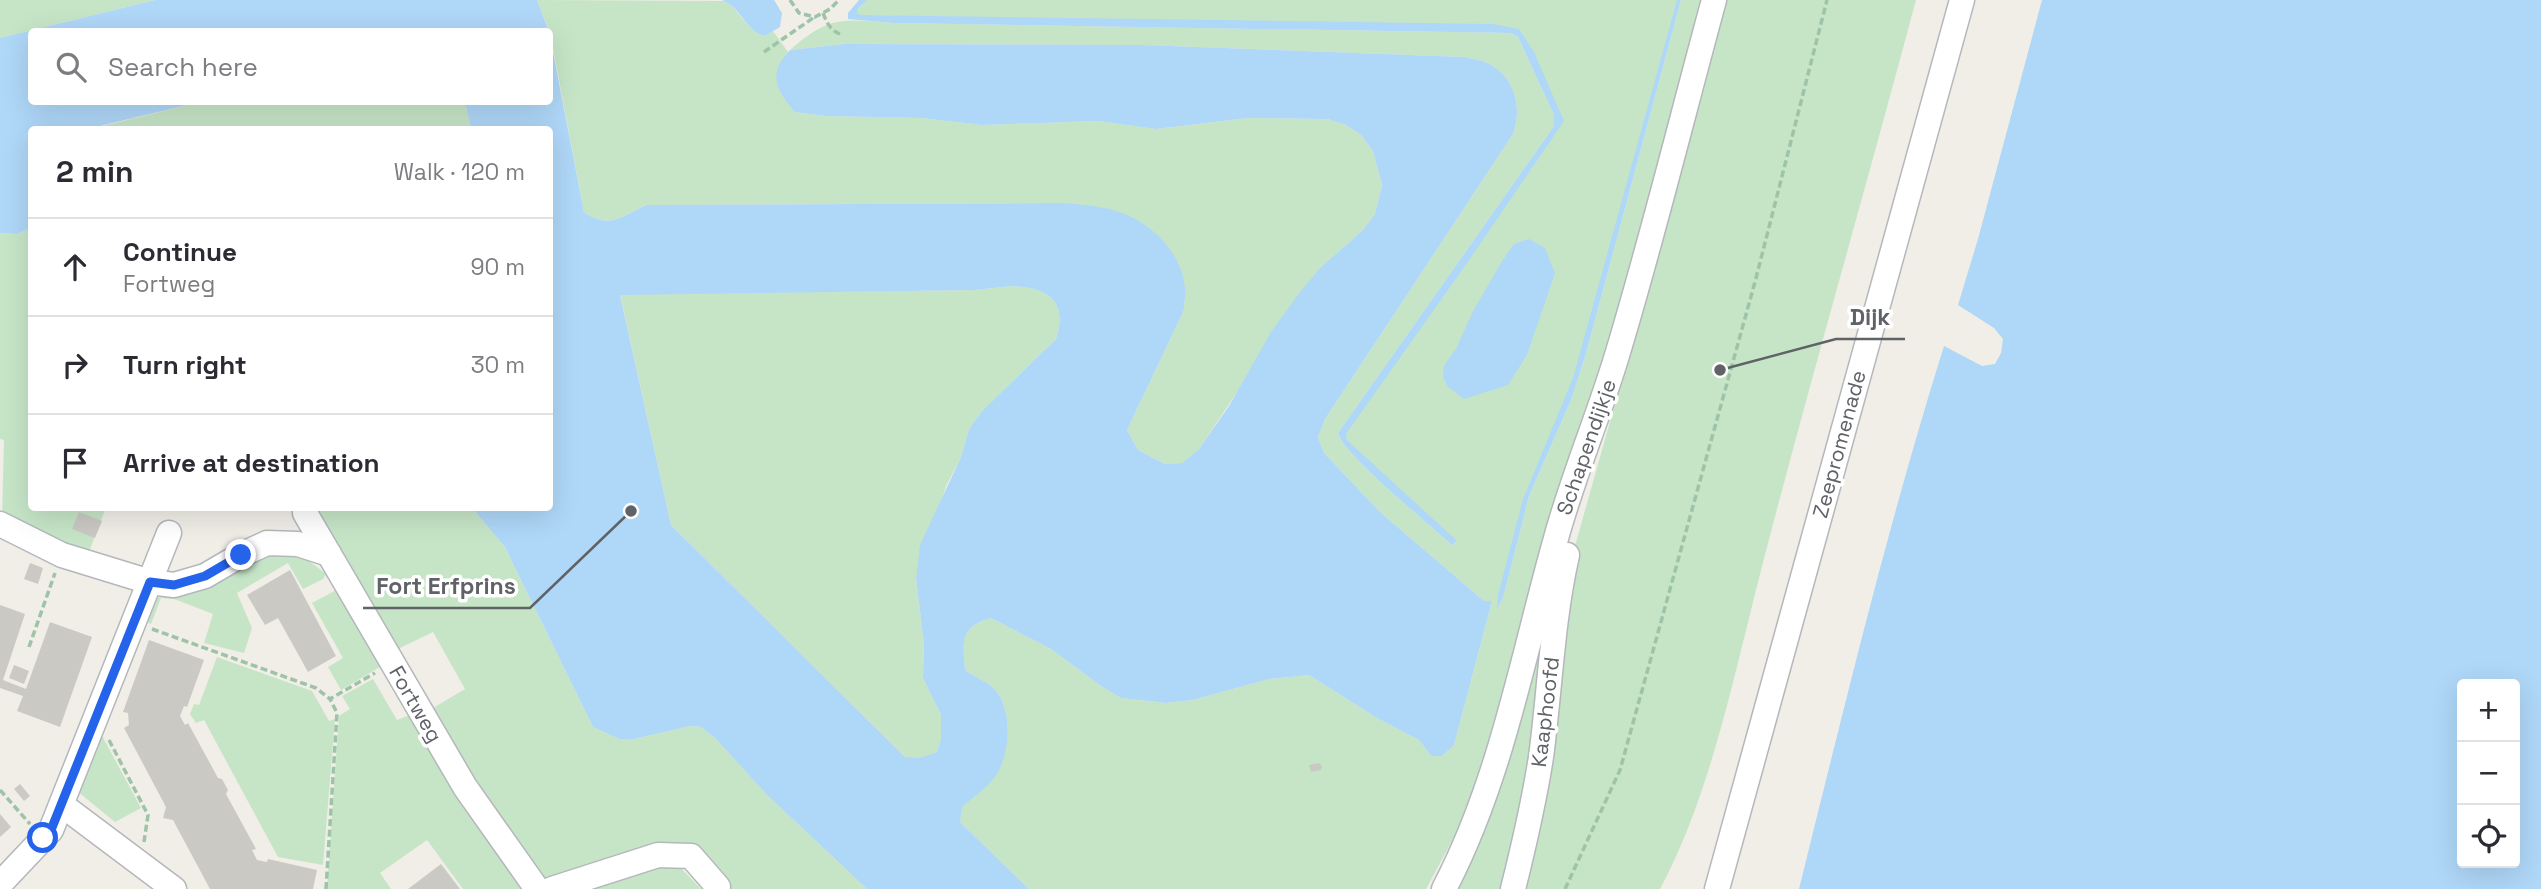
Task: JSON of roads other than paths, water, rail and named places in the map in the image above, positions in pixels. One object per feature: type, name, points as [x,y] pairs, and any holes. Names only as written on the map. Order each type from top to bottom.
[{"type":"street","name":"Schapendijkje","points":[[1444,889],[1473,826],[1505,734],[1555,541],[1577,467],[1594,426],[1618,351],[1714,0]]},
{"type":"street","name":"Zeepromenade","points":[[1717,889],[1962,0]]},
{"type":"street","name":"Fortweg","points":[[304,513],[465,787],[537,889]]},
{"type":"street","points":[[0,524],[62,555],[150,582],[174,585],[205,576],[267,543],[298,544],[329,554]]},
{"type":"street","points":[[0,884],[51,830],[169,533]]},
{"type":"street","name":"Kaaphoofd","points":[[1514,889],[1541,757],[1557,611],[1568,551],[1567,547],[1555,541]]},
{"type":"street","points":[[62,805],[174,889]]},
{"type":"street","points":[[552,889],[658,855],[691,856],[718,887]]},
{"type":"water","points":[[155,0],[537,0],[548,28],[41,28]]},
{"type":"water","points":[[722,0],[774,0],[782,13],[780,27],[765,36],[758,33],[734,8]]},
{"type":"water","points":[[859,0],[867,0],[857,14],[864,15],[1492,24],[1519,29],[1534,52],[1564,121],[1346,434],[1347,440],[1456,540],[1453,546],[1371,473],[1343,443],[1338,433],[1554,126],[1554,115],[1518,37],[1511,33],[893,23],[848,19],[848,13]]},
{"type":"water","points":[[1677,0],[1681,0],[1585,357],[1571,400],[1529,496],[1503,598],[1497,609],[1498,595],[1523,499],[1573,378]]},
{"type":"water","points":[[2042,0],[2541,0],[2541,889],[1799,889],[1885,548],[1944,346],[1982,366],[1995,364],[2001,353],[2003,339],[1994,328],[1958,305]]},
{"type":"water","points":[[28,31],[28,105],[187,105],[100,126],[28,126],[28,229],[17,234],[0,233],[0,38]]},
{"type":"water","points":[[844,44],[1142,45],[1464,57],[1491,65],[1506,78],[1515,95],[1517,115],[1513,134],[1325,419],[1318,437],[1324,453],[1380,512],[1484,601],[1492,601],[1454,745],[1442,756],[1431,756],[1419,740],[1377,718],[1309,675],[1269,679],[1193,700],[1166,703],[1121,698],[1051,649],[991,618],[973,626],[965,637],[965,670],[997,692],[1006,711],[1008,734],[1000,768],[984,789],[962,807],[960,822],[1029,889],[867,889],[766,794],[716,739],[701,727],[690,726],[634,739],[619,739],[593,727],[505,547],[475,511],[553,511],[553,126],[470,126],[466,105],[553,105],[553,52],[584,212],[601,220],[623,217],[646,205],[1060,203],[1104,208],[1133,218],[1158,235],[1168,247],[1182,273],[1185,288],[1184,310],[1127,430],[1138,450],[1165,464],[1182,463],[1199,449],[1229,406],[1271,332],[1300,292],[1321,267],[1362,231],[1375,214],[1382,185],[1373,151],[1361,135],[1346,125],[1328,119],[1248,118],[1156,129],[1098,121],[982,125],[921,118],[826,116],[795,112],[777,82],[776,74],[783,59],[790,50]],"holes":[[[1011,286],[1035,289],[1052,298],[1057,305],[1059,326],[1056,339],[982,411],[969,429],[961,457],[920,545],[916,579],[924,644],[923,678],[941,715],[941,739],[937,752],[920,758],[905,757],[671,525],[620,295],[975,290]]]},
{"type":"water","points":[[1529,239],[1545,248],[1555,273],[1527,355],[1508,385],[1464,399],[1448,387],[1443,377],[1444,366],[1457,347],[1472,313],[1502,261],[1514,244]]},
{"type":"place","name":"Dijk","points":[[1720,370]]},
{"type":"place","name":"Fort Erfprins","points":[[631,511]]}]
